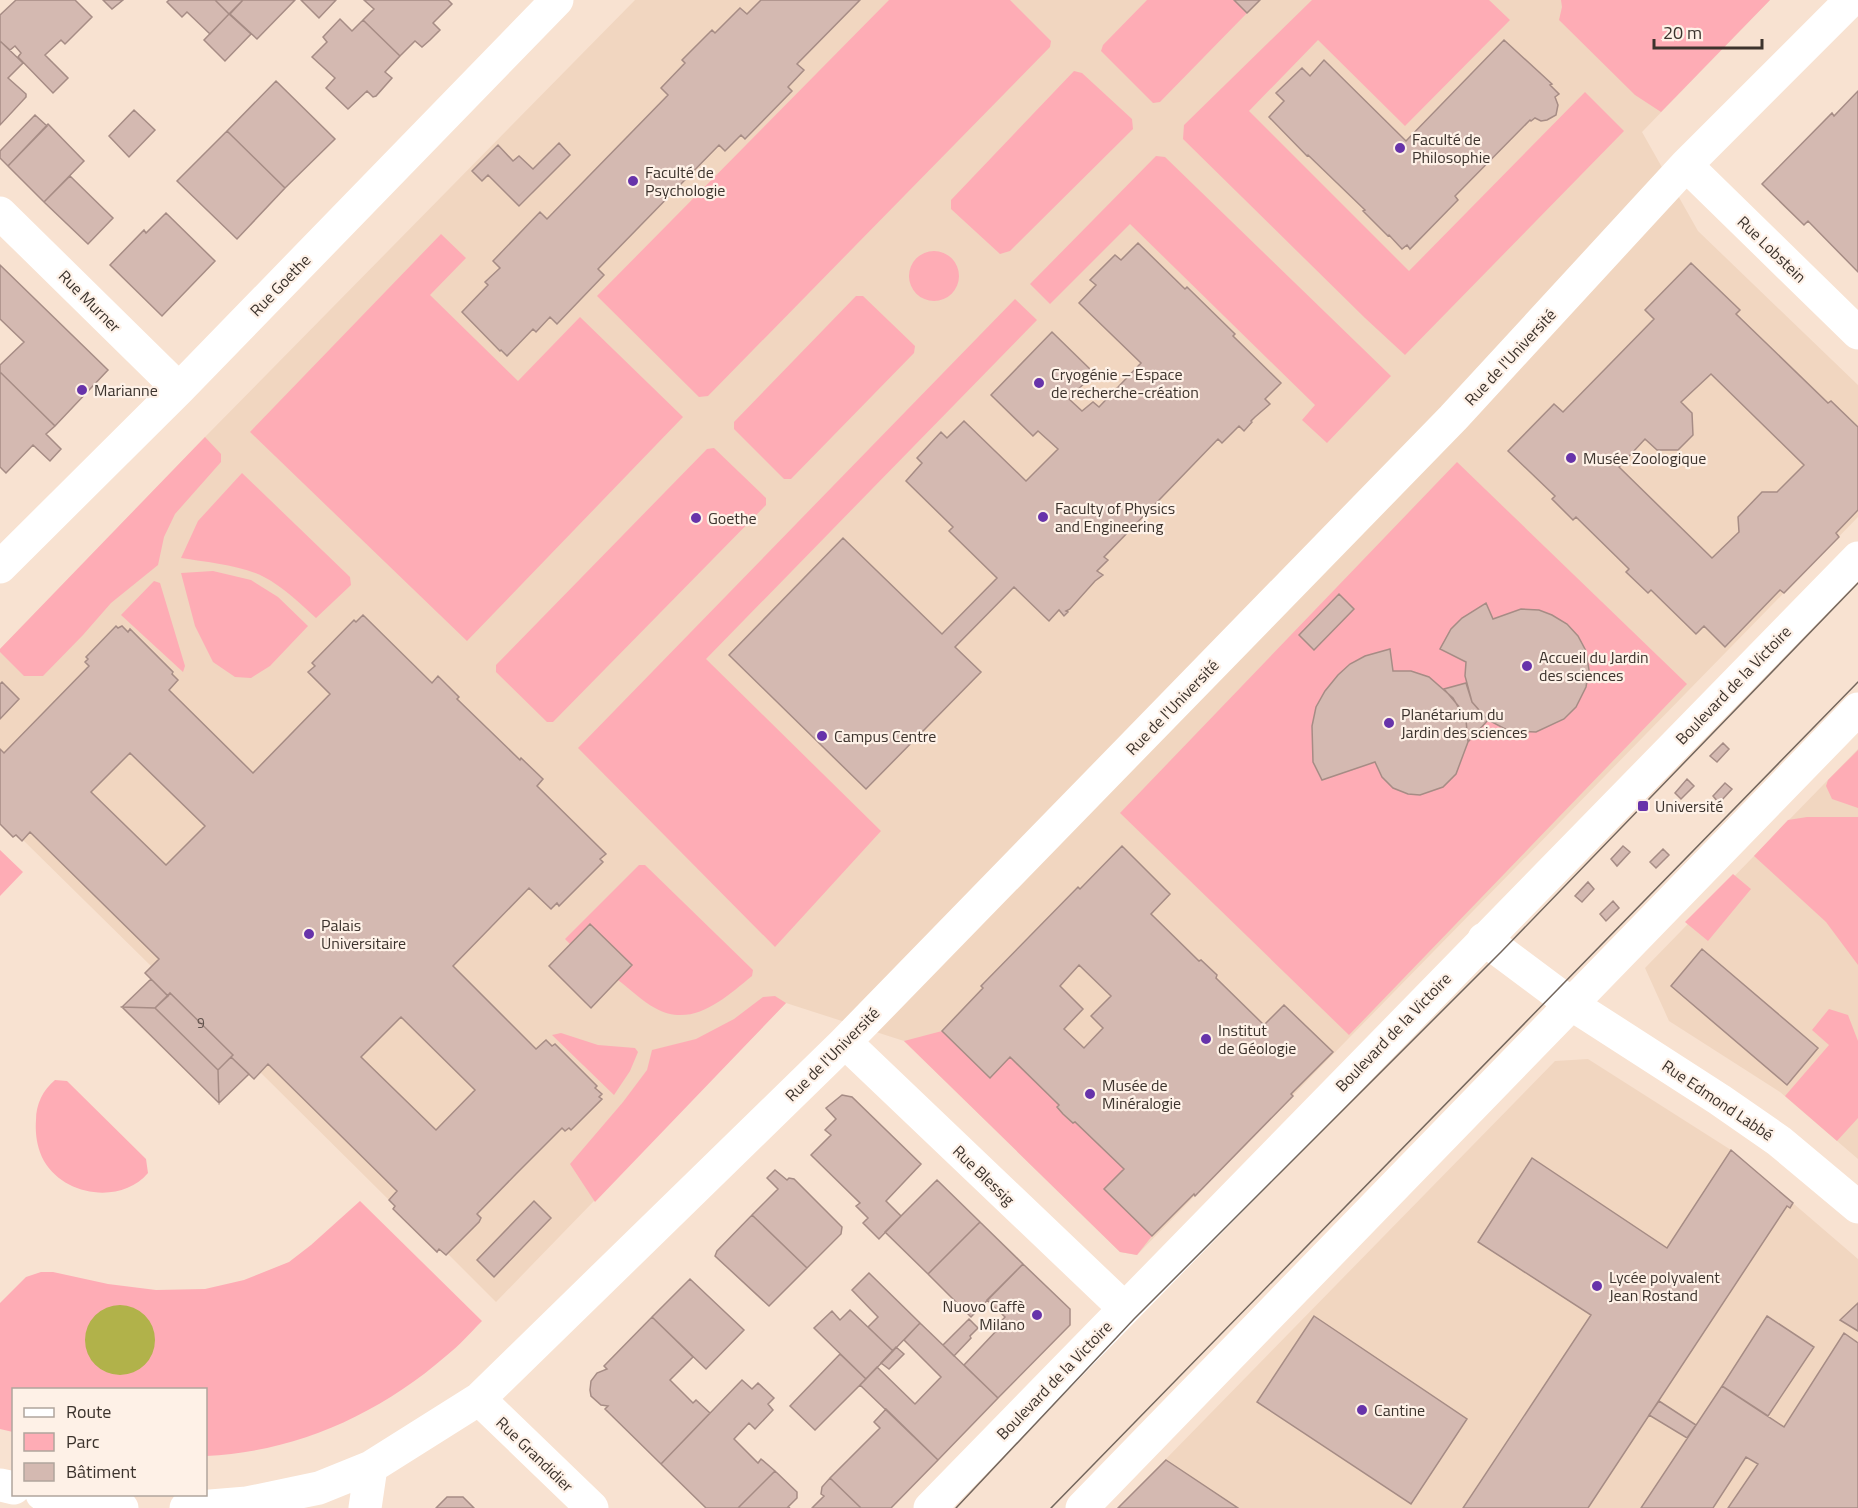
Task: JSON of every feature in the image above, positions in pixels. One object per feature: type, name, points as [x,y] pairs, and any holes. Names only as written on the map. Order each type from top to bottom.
[{"type":"street","name":"Rue Goethe","points":[[0,567],[179,389],[557,0]]},
{"type":"street","name":"Rue de l'Université","points":[[186,1508],[247,1503],[308,1490],[371,1467],[479,1399],[845,1042],[1454,418],[1686,165],[1851,0]]},
{"type":"street","name":"Rue Lobstein","points":[[1686,165],[1858,333]]},
{"type":"street","name":"Rue Murner","points":[[0,213],[179,389]]},
{"type":"street","name":"Boulevard de la Victoire","points":[[930,1508],[1858,558]]},
{"type":"street","points":[[1082,1508],[1858,709]]},
{"type":"street","name":"Rue Edmond Labbé","points":[[1484,939],[1570,1004],[1769,1134],[1858,1207]]},
{"type":"street","name":"Rue Blessig","points":[[845,1042],[1124,1308]]},
{"type":"street","name":"Rue Grandidier","points":[[479,1399],[592,1508]]},
{"type":"street","points":[[365,1508],[371,1467]]},
{"type":"street","points":[[50,1496],[88,1505],[122,1508]]},
{"type":"shaded area","name":"Campus Centre","points":[[635,0],[1770,0],[1642,132],[1698,231],[1858,385],[1858,517],[1137,1255],[1120,1252],[904,1041],[786,1003],[496,1302],[448,1254],[446,1255],[439,1249],[437,1252],[393,1209],[395,1206],[261,1073],[254,1079],[145,973],[151,966],[23,840],[16,835],[13,837],[0,824],[0,649]]},
{"type":"shaded area","points":[[1858,749],[1858,1159],[1780,1092],[1669,1021],[1645,968]]},
{"type":"shaded area","name":"Lycée polyvalent Jean Rostand","points":[[1588,1059],[1731,1150],[1858,1259],[1858,1508],[1118,1508],[1555,1061]]},
{"type":"shaded area","points":[[127,1305],[140,1311],[149,1320],[153,1326],[155,1340],[153,1354],[145,1365],[134,1373],[113,1375],[95,1365],[87,1354],[85,1333],[95,1315],[106,1307]]},
{"type":"green space","points":[[889,0],[1010,0],[1051,41],[1050,47],[708,396],[699,397],[597,296]]},
{"type":"green space","points":[[1147,0],[1234,0],[1247,13],[1160,102],[1153,103],[1101,51],[1103,45]]},
{"type":"green space","points":[[1312,0],[1489,0],[1510,20],[1405,126],[1318,40],[1249,111],[1409,271],[1585,92],[1624,131],[1405,355],[1183,139],[1184,125]]},
{"type":"green space","points":[[1561,0],[1770,0],[1661,112],[1635,95],[1559,20]]},
{"type":"green space","points":[[1074,71],[1082,73],[1132,119],[1133,129],[1010,251],[1000,254],[951,209],[951,200]]},
{"type":"green space","points":[[1156,156],[1165,157],[1391,376],[1327,443],[1302,420],[1315,405],[1130,224],[1050,304],[1030,284]]},
{"type":"green space","points":[[441,234],[466,258],[430,295],[518,381],[580,317],[683,417],[467,641],[250,432]]},
{"type":"green space","points":[[929,251],[939,251],[952,258],[959,271],[959,281],[952,294],[939,301],[929,301],[920,297],[913,290],[909,281],[909,271],[913,262],[920,255]]},
{"type":"green space","points":[[856,296],[863,296],[915,346],[914,353],[791,479],[784,479],[734,429],[734,422]]},
{"type":"green space","points":[[1015,299],[1037,320],[706,659],[881,831],[775,947],[578,748]]},
{"type":"green space","points":[[205,437],[221,454],[221,462],[175,514],[164,537],[158,565],[111,603],[43,676],[24,676],[0,652],[0,649]]},
{"type":"green space","points":[[714,448],[766,498],[766,505],[553,722],[547,722],[496,672],[496,665],[707,449]]},
{"type":"green space","points":[[1457,462],[1687,684],[1349,1035],[1120,813]]},
{"type":"green space","points":[[242,473],[350,577],[351,585],[316,618],[278,585],[255,573],[223,564],[181,558],[198,521]]},
{"type":"green space","points":[[213,571],[251,580],[278,597],[308,626],[270,666],[251,678],[235,677],[213,662],[195,626],[181,573]]},
{"type":"green space","points":[[154,581],[160,583],[185,666],[183,672],[121,615]]},
{"type":"green space","points":[[1858,750],[1858,808],[1832,799],[1826,786],[1828,780]]},
{"type":"green space","points":[[1807,817],[1858,817],[1858,965],[1826,922],[1754,856],[1788,820]]},
{"type":"green space","points":[[0,850],[23,872],[0,896]]},
{"type":"green space","points":[[639,865],[645,865],[753,970],[752,976],[719,1002],[695,1013],[669,1014],[645,1002],[618,980],[632,965],[590,924],[570,944],[565,939]]},
{"type":"green space","points":[[1733,874],[1751,889],[1708,941],[1685,922]]},
{"type":"green space","points":[[775,996],[786,1003],[595,1202],[570,1164],[647,1070],[652,1050],[696,1039],[734,1019],[763,997]]},
{"type":"green space","points":[[1829,1009],[1848,1015],[1858,1041],[1858,1118],[1837,1141],[1785,1096],[1829,1045],[1812,1030]]},
{"type":"green space","points":[[942,1031],[990,1077],[1010,1057],[1124,1169],[1105,1189],[1152,1236],[1137,1255],[1120,1252],[904,1041]]},
{"type":"green space","points":[[561,1033],[598,1045],[635,1048],[638,1052],[630,1071],[614,1095],[552,1035]]},
{"type":"green space","points":[[55,1080],[67,1081],[146,1159],[148,1173],[137,1183],[124,1189],[94,1192],[79,1189],[53,1173],[40,1151],[36,1125],[37,1108],[41,1098]]},
{"type":"green space","points":[[360,1201],[482,1321],[460,1344],[420,1377],[364,1413],[334,1427],[271,1447],[207,1456],[207,1388],[12,1388],[12,1432],[0,1429],[0,1303],[26,1277],[41,1272],[53,1272],[108,1284],[156,1290],[205,1289],[244,1280],[289,1262]]},
{"type":"building","points":[[16,0],[75,0],[92,17],[65,44],[61,40],[45,55],[68,78],[53,93],[18,57],[21,53],[15,46],[10,50],[0,41],[0,15]]},
{"type":"building","points":[[103,0],[123,0],[112,9]]},
{"type":"building","points":[[169,0],[215,0],[229,14],[210,34],[187,12],[182,17],[167,2]]},
{"type":"building","points":[[215,0],[243,0],[229,14]]},
{"type":"building","points":[[243,0],[295,0],[257,39],[230,14]]},
{"type":"building","points":[[301,0],[336,0],[319,18]]},
{"type":"building","points":[[364,0],[448,0],[452,4],[433,23],[440,30],[430,40],[422,47],[415,41],[400,56],[363,20],[374,9]]},
{"type":"building","name":"Faculté de Psychologie","points":[[761,0],[860,0],[797,64],[804,70],[788,87],[792,91],[745,139],[741,135],[725,151],[719,145],[598,269],[604,275],[557,324],[550,317],[536,332],[533,329],[507,356],[500,351],[462,312],[488,285],[485,282],[500,268],[493,261],[540,212],[547,219],[668,95],[661,88],[685,63],[682,60],[712,30],[715,33],[740,8],[747,14]]},
{"type":"building","points":[[1234,0],[1260,0],[1247,13]]},
{"type":"building","points":[[229,14],[251,34],[225,61],[204,40]]},
{"type":"building","points":[[340,19],[352,31],[363,20],[400,56],[385,72],[392,78],[376,96],[373,97],[367,91],[348,109],[326,88],[335,78],[312,57],[327,42],[323,37]]},
{"type":"building","name":"Faculté de Philosophie","points":[[1504,40],[1552,84],[1550,85],[1559,94],[1555,97],[1558,105],[1556,115],[1547,120],[1541,121],[1535,118],[1530,120],[1455,196],[1458,200],[1410,249],[1407,245],[1402,249],[1388,236],[1363,211],[1365,210],[1269,117],[1284,101],[1276,93],[1302,68],[1310,76],[1324,60],[1406,141]]},
{"type":"building","points":[[0,41],[23,63],[8,78],[26,94],[26,97],[0,125]]},
{"type":"building","points":[[276,81],[335,139],[285,188],[227,131]]},
{"type":"building","points":[[1858,91],[1858,272],[1808,221],[1804,225],[1762,184],[1832,113],[1834,116]]},
{"type":"building","points":[[134,110],[155,130],[129,157],[109,136]]},
{"type":"building","points":[[35,115],[47,126],[8,166],[0,158],[0,151]]},
{"type":"building","points":[[48,124],[84,161],[44,202],[8,166]]},
{"type":"building","points":[[227,131],[285,188],[237,239],[177,181]]},
{"type":"building","points":[[559,143],[570,155],[519,206],[488,175],[482,181],[472,171],[498,145],[513,161],[519,156],[533,169]]},
{"type":"building","points":[[70,176],[113,218],[88,244],[44,202]]},
{"type":"building","points":[[166,213],[215,261],[162,316],[110,265],[144,230],[146,233]]},
{"type":"building","name":"Faculty of Physics and Engineering","points":[[1138,243],[1185,289],[1187,287],[1281,383],[1265,399],[1270,404],[1251,421],[1244,431],[1239,426],[1222,443],[1218,439],[1104,557],[1108,560],[1097,571],[1103,575],[1066,611],[1068,612],[1064,616],[1059,610],[1049,621],[1014,587],[955,647],[981,672],[866,789],[729,655],[843,538],[942,634],[997,578],[949,531],[953,527],[906,481],[922,463],[917,458],[941,432],[947,438],[964,421],[1026,481],[1058,449],[1038,431],[1033,436],[991,395],[1052,332],[1094,373],[1069,399],[1082,411],[1093,402],[1099,407],[1141,363],[1079,303],[1096,285],[1090,280],[1115,255],[1121,260]]},
{"type":"building","name":"Musée Zoologique","points":[[1691,263],[1740,310],[1736,314],[1828,403],[1831,401],[1858,427],[1858,510],[1836,533],[1839,537],[1784,593],[1780,590],[1725,647],[1704,626],[1696,634],[1651,590],[1648,593],[1626,572],[1629,569],[1576,517],[1573,520],[1552,499],[1555,496],[1508,451],[1554,404],[1563,412],[1654,319],[1645,310]],"holes":[[[1711,374],[1804,465],[1777,492],[1762,492],[1738,517],[1739,532],[1712,558],[1619,467],[1645,439],[1657,450],[1678,450],[1693,435],[1692,413],[1681,402]]]},
{"type":"building","points":[[0,265],[108,370],[55,426],[0,372],[0,365],[24,342],[0,319]]},
{"type":"building","points":[[0,372],[55,426],[46,434],[61,449],[50,461],[33,445],[6,473],[0,467]]},
{"type":"building","points":[[1339,594],[1354,609],[1314,650],[1299,635]]},
{"type":"building","name":"Accueil du Jardin des sciences","points":[[1486,603],[1493,619],[1521,609],[1539,610],[1567,624],[1578,636],[1586,651],[1589,670],[1586,687],[1576,707],[1564,719],[1536,732],[1509,731],[1488,720],[1472,702],[1465,676],[1466,662],[1440,649],[1451,629],[1462,618]]},
{"type":"building","name":"Palais Universitaire","points":[[363,615],[432,683],[438,676],[459,697],[457,699],[543,779],[537,786],[606,854],[600,859],[603,862],[559,906],[557,903],[551,909],[529,888],[453,966],[536,1049],[546,1040],[552,1046],[555,1044],[597,1086],[595,1088],[602,1094],[599,1097],[602,1099],[571,1130],[569,1128],[565,1131],[562,1128],[516,1174],[477,1214],[481,1218],[479,1222],[446,1255],[439,1249],[437,1252],[393,1209],[395,1206],[389,1200],[397,1191],[268,1064],[254,1079],[170,993],[168,996],[145,973],[159,959],[30,832],[22,841],[16,835],[13,837],[0,824],[0,749],[4,753],[89,666],[85,662],[88,659],[86,657],[116,626],[118,628],[122,626],[128,632],[130,629],[173,672],[172,674],[178,680],[169,690],[253,773],[330,694],[308,672],[315,666],[312,663],[354,620],[356,622]],"holes":[[[130,753],[205,826],[166,865],[91,792]],[[401,1017],[475,1090],[436,1130],[361,1057]]]},
{"type":"building","name":"Planétarium du Jardin des sciences","points":[[1390,649],[1393,671],[1411,671],[1429,677],[1453,698],[1466,720],[1468,742],[1456,774],[1443,787],[1420,795],[1408,794],[1393,788],[1382,777],[1375,762],[1322,780],[1313,762],[1312,726],[1316,707],[1325,691],[1350,664],[1365,656]]},
{"type":"building","points":[[2,682],[19,699],[0,719],[0,684]]},
{"type":"building","points":[[1466,683],[1472,702],[1488,720],[1468,742],[1466,720],[1461,709],[1444,689]]},
{"type":"building","points":[[1723,743],[1729,749],[1717,762],[1710,756]]},
{"type":"building","points":[[1687,779],[1694,786],[1681,799],[1675,793]]},
{"type":"building","points":[[1725,783],[1732,789],[1719,803],[1713,796]]},
{"type":"building","name":"Institut de Géologie","points":[[1122,846],[1170,894],[1151,914],[1199,961],[1201,960],[1217,975],[1216,978],[1264,1025],[1284,1005],[1333,1052],[1195,1196],[1194,1194],[1152,1236],[1104,1189],[1124,1169],[1075,1122],[1073,1123],[1063,1114],[1057,1107],[1059,1105],[1010,1057],[990,1078],[942,1031],[983,988],[981,986],[1078,887],[1080,889]],"holes":[[[1079,965],[1111,996],[1091,1016],[1103,1028],[1084,1048],[1064,1029],[1083,1009],[1060,986]]]},
{"type":"building","points":[[1623,846],[1630,852],[1617,866],[1611,859]]},
{"type":"building","points":[[1663,849],[1669,855],[1656,868],[1650,862]]},
{"type":"building","points":[[1588,882],[1594,889],[1582,902],[1575,896]]},
{"type":"building","points":[[1613,901],[1619,908],[1606,921],[1600,914]]},
{"type":"building","points":[[590,924],[632,965],[591,1008],[549,966]]},
{"type":"building","points":[[1702,949],[1818,1048],[1787,1085],[1671,986]]},
{"type":"building","points":[[151,979],[168,996],[155,1008],[122,1007]]},
{"type":"building","points":[[170,993],[233,1055],[218,1070],[155,1008]]},
{"type":"building","points":[[122,1007],[155,1008],[218,1070],[219,1103]]},
{"type":"building","points":[[231,1057],[249,1074],[219,1103],[218,1070]]},
{"type":"building","points":[[842,1095],[852,1097],[921,1164],[886,1201],[901,1216],[879,1239],[863,1223],[868,1218],[856,1206],[860,1203],[811,1155],[831,1135],[825,1130],[836,1119],[826,1108]]},
{"type":"building","points":[[1731,1150],[1793,1203],[1790,1208],[1787,1206],[1588,1508],[1463,1508],[1591,1315],[1478,1242],[1532,1158],[1667,1248]]},
{"type":"building","points":[[775,1170],[787,1180],[794,1179],[842,1227],[841,1234],[807,1268],[752,1215],[778,1189],[767,1178]]},
{"type":"building","points":[[937,1180],[980,1222],[928,1274],[885,1232]]},
{"type":"building","points":[[534,1201],[551,1218],[494,1277],[477,1260]]},
{"type":"building","points":[[752,1215],[807,1268],[769,1306],[715,1256],[717,1251]]},
{"type":"building","points":[[980,1222],[1023,1264],[971,1317],[928,1274]]},
{"type":"building","points":[[1023,1264],[1070,1309],[1070,1325],[998,1398],[964,1365],[999,1328],[997,1326],[1005,1317],[987,1300]]},
{"type":"building","points":[[869,1273],[920,1323],[893,1351],[868,1327],[878,1317],[852,1290]]},
{"type":"building","points":[[690,1279],[744,1330],[706,1369],[652,1317]]},
{"type":"building","points":[[1858,1303],[1858,1331],[1840,1320]]},
{"type":"building","points":[[850,1310],[893,1351],[866,1379],[814,1328],[832,1311],[840,1320]]},
{"type":"building","name":"Cantine","points":[[1314,1316],[1467,1419],[1411,1504],[1257,1402]]},
{"type":"building","points":[[1767,1316],[1814,1347],[1768,1416],[1722,1386]]},
{"type":"building","points":[[652,1317],[693,1357],[670,1380],[693,1403],[696,1400],[710,1413],[661,1464],[605,1409],[608,1406],[601,1405],[591,1396],[590,1390],[591,1381],[597,1373],[607,1369],[604,1366]]},
{"type":"building","points":[[969,1319],[978,1328],[954,1356],[943,1345]]},
{"type":"building","points":[[920,1323],[998,1398],[938,1460],[860,1385],[877,1367],[915,1404],[941,1377],[904,1340]]},
{"type":"building","points":[[1844,1333],[1858,1343],[1858,1508],[1728,1508],[1758,1464],[1746,1457],[1713,1508],[1641,1508],[1722,1386],[1784,1427]]},
{"type":"building","points":[[896,1347],[904,1354],[889,1369],[881,1363]]},
{"type":"building","points":[[840,1354],[866,1379],[815,1430],[790,1406]]},
{"type":"building","points":[[742,1380],[752,1389],[758,1383],[774,1398],[768,1404],[773,1410],[755,1429],[749,1423],[734,1439],[758,1463],[761,1459],[775,1471],[738,1508],[706,1508],[661,1464]]},
{"type":"building","points":[[1659,1401],[1696,1425],[1687,1438],[1649,1415]]},
{"type":"building","points":[[886,1409],[938,1460],[891,1508],[861,1508],[830,1478],[880,1428],[874,1422]]},
{"type":"building","points":[[1166,1460],[1238,1508],[1118,1508]]},
{"type":"building","points":[[775,1471],[797,1492],[797,1498],[788,1507],[790,1508],[738,1508]]},
{"type":"building","points":[[830,1478],[861,1508],[812,1508],[824,1496],[821,1494],[822,1487]]},
{"type":"building","points":[[447,1497],[463,1497],[474,1508],[436,1508]]},
{"type":"tram line","points":[[956,1508],[1134,1319],[1501,952],[1858,583]]},
{"type":"tram line","points":[[1051,1508],[1858,682]]},
{"type":"place","name":"Faculté de Philosophie","points":[[1400,148]]},
{"type":"place","name":"Faculté de Psychologie","points":[[633,181]]},
{"type":"place","name":"Cryogénie – Espace de recherche-création","points":[[1039,383]]},
{"type":"place","name":"Marianne","points":[[82,390]]},
{"type":"place","name":"Musée Zoologique","points":[[1571,458]]},
{"type":"place","name":"Faculty of Physics and Engineering","points":[[1043,517]]},
{"type":"place","name":"Goethe","points":[[696,518]]},
{"type":"place","name":"Accueil du Jardin des sciences","points":[[1527,666]]},
{"type":"place","name":"Planétarium du Jardin des sciences","points":[[1389,723]]},
{"type":"place","name":"Campus Centre","points":[[822,736]]},
{"type":"place","name":"Université","points":[[1643,806]]},
{"type":"place","name":"Palais Universitaire","points":[[309,934]]},
{"type":"place","name":"Institut de Géologie","points":[[1206,1039]]},
{"type":"place","name":"Musée de Minéralogie","points":[[1090,1094]]},
{"type":"place","name":"Lycée polyvalent Jean Rostand","points":[[1597,1286]]},
{"type":"place","name":"Nuovo Caffè Milano","points":[[1037,1315]]},
{"type":"place","name":"Cantine","points":[[1362,1410]]}]
